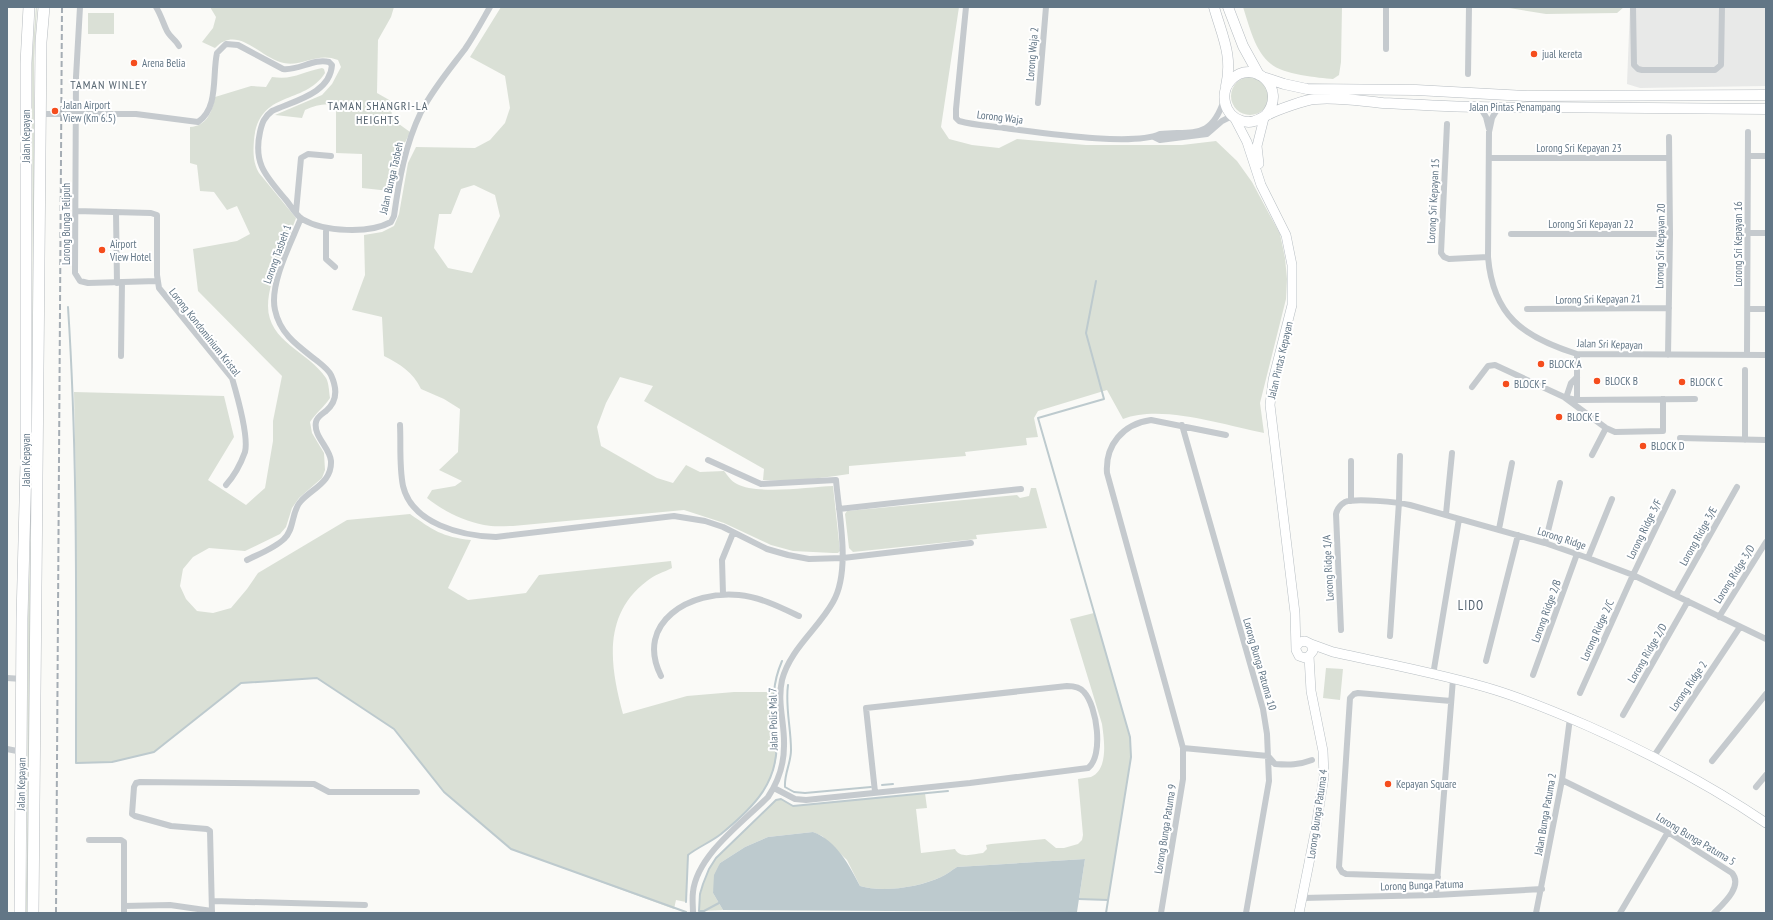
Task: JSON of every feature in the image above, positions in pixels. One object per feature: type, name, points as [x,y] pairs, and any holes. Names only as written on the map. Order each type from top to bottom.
[{"type":"highway","name":"Jalan Kepayan","points":[[20,913],[26,464],[26,63],[29,7]]},
{"type":"highway","name":"Jalan Kepayan","points":[[33,913],[42,114],[41,42],[44,7]]},
{"type":"main road","points":[[1214,7],[1229,60],[1230,71],[1225,95],[1227,110],[1233,117],[1249,122],[1265,116],[1273,105],[1274,95],[1271,85],[1263,76],[1243,46],[1228,7]]},
{"type":"main road","points":[[1225,95],[1231,81],[1239,75],[1249,73],[1263,76]]},
{"type":"main road","name":"Jalan Pintas Penampang","points":[[1263,76],[1284,84],[1307,88],[1424,91],[1527,96],[1766,95]]},
{"type":"main road","points":[[1527,96],[1531,102],[1531,107]]},
{"type":"main road","name":"Jalan Pintas Penampang","points":[[1265,116],[1315,99],[1498,108],[1766,109]]},
{"type":"street","points":[[76,113],[76,77],[80,7]]},
{"type":"street","points":[[156,7],[167,31],[179,46]]},
{"type":"street","name":"Jalan Bunga Tasbeh","points":[[42,114],[136,114],[198,122],[208,112],[211,103],[216,53],[226,44],[238,46],[283,69],[289,70],[321,61],[329,62],[332,65],[331,72],[320,88],[266,115],[259,139],[259,162],[263,170],[301,218],[326,228],[364,230],[384,226],[391,222],[401,171],[408,145],[421,113],[437,84],[465,49],[490,7]]},
{"type":"street","name":"Lorong Waja","points":[[966,7],[955,114],[959,121],[1076,136],[1127,139],[1154,137],[1160,134],[1204,130],[1217,118],[1225,95]]},
{"type":"street","name":"Lorong Waja 2","points":[[1038,103],[1046,7]]},
{"type":"street","points":[[1386,7],[1386,49]]},
{"type":"street","points":[[1468,74],[1469,7]]},
{"type":"street","points":[[1632,7],[1634,65],[1638,69],[1642,70],[1715,70],[1719,68],[1722,61],[1722,7]]},
{"type":"street","name":"Jalan Sri Kepayan","points":[[1480,107],[1486,117],[1489,132],[1488,257],[1490,272],[1493,288],[1502,306],[1514,322],[1529,334],[1551,346],[1577,354],[1668,356],[1766,355]]},
{"type":"street","name":"Jalan Sri Kepayan","points":[[1489,132],[1492,118],[1498,108]]},
{"type":"street","name":"Lorong Bunga Telipuh","points":[[76,113],[75,273],[78,278],[88,283],[157,281]]},
{"type":"street","name":"Jalan Pintas Kepayan","points":[[1261,185],[1257,146],[1265,116]]},
{"type":"street","name":"Lorong Waja","points":[[1154,137],[1160,140],[1207,134],[1222,120],[1233,117]]},
{"type":"street","name":"Jalan Pintas Kepayan","points":[[1233,117],[1248,142],[1261,185],[1286,235],[1292,265],[1292,305],[1273,380],[1270,405],[1295,613],[1297,651]]},
{"type":"street","name":"Lorong Sri Kepayan 15","points":[[1448,124],[1441,253],[1444,257],[1449,259],[1488,257]]},
{"type":"street","name":"Lorong Sri Kepayan 16","points":[[1747,355],[1749,232],[1748,132]]},
{"type":"street","name":"Lorong Sri Kepayan 20","points":[[1668,356],[1670,234],[1669,137]]},
{"type":"street","points":[[296,212],[301,158],[308,154],[331,156]]},
{"type":"street","points":[[1748,156],[1766,156]]},
{"type":"street","name":"Lorong Sri Kepayan 23","points":[[1489,158],[1670,158]]},
{"type":"street","points":[[76,210],[151,213],[157,216],[157,281]]},
{"type":"street","points":[[116,212],[120,282],[121,356]]},
{"type":"street","name":"Lorong Tasbeh 1","points":[[248,560],[285,539],[291,529],[296,509],[301,501],[319,488],[330,470],[331,461],[329,452],[317,431],[316,422],[319,417],[330,407],[336,398],[336,392],[330,374],[319,362],[289,338],[281,328],[277,320],[274,301],[276,282],[301,218]]},
{"type":"street","points":[[326,228],[326,259],[335,267]]},
{"type":"street","points":[[1749,232],[1766,233]]},
{"type":"street","name":"Lorong Sri Kepayan 22","points":[[1511,234],[1670,234]]},
{"type":"street","name":"Lorong Kondominium Kristal","points":[[157,281],[162,293],[232,378],[246,437],[245,451],[231,480],[226,485]]},
{"type":"street","name":"Lorong Sri Kepayan 21","points":[[1527,310],[1669,308]]},
{"type":"street","points":[[1748,309],[1766,309]]},
{"type":"street","points":[[1577,354],[1577,400]]},
{"type":"street","points":[[1472,387],[1488,366],[1493,364],[1565,398],[1606,428],[1619,433],[1662,432],[1664,428],[1663,398]]},
{"type":"street","points":[[1745,370],[1745,440]]},
{"type":"street","points":[[1565,398],[1571,383],[1577,377]]},
{"type":"street","points":[[1565,398],[1577,400],[1663,398],[1695,399]]},
{"type":"street","name":"Lorong Bunga Patuma 9","points":[[1161,913],[1183,779],[1183,748],[1107,473],[1106,461],[1113,444],[1119,436],[1133,425],[1151,420],[1182,425],[1226,436]]},
{"type":"street","points":[[400,425],[402,477],[408,498],[423,515],[440,525],[457,532],[477,536],[496,537],[674,516],[705,521],[733,532],[768,549],[788,555],[809,558],[842,558],[971,543]]},
{"type":"street","name":"Lorong Bunga Patuma 10","points":[[1182,425],[1263,709],[1267,734],[1269,781],[1246,913]]},
{"type":"street","points":[[1592,455],[1606,428]]},
{"type":"street","points":[[1680,438],[1766,440]]},
{"type":"street","points":[[1446,514],[1452,453]]},
{"type":"street","points":[[1390,636],[1399,502],[1400,456]]},
{"type":"street","name":"Jalan Polis Mal 7","points":[[693,913],[693,890],[699,872],[707,857],[768,797],[774,788],[781,770],[784,746],[780,692],[784,673],[796,651],[833,603],[841,585],[842,558],[836,480],[761,484],[708,460]]},
{"type":"street","points":[[1351,461],[1351,501]]},
{"type":"street","points":[[1499,529],[1512,464]]},
{"type":"street","points":[[1545,543],[1560,483]]},
{"type":"street","name":"Lorong Ridge 3/E","points":[[1676,595],[1737,487]]},
{"type":"street","points":[[839,509],[1021,489]]},
{"type":"street","name":"Lorong Ridge 3/F","points":[[1633,575],[1673,492]]},
{"type":"street","points":[[1588,558],[1612,499]]},
{"type":"street","name":"Lorong Ridge","points":[[1340,506],[1351,501],[1399,502],[1545,543],[1633,575],[1740,627],[1765,636]]},
{"type":"street","name":"Lorong Ridge 1/A","points":[[1340,506],[1336,514],[1341,630]]},
{"type":"street","points":[[1433,675],[1460,519]]},
{"type":"street","points":[[723,594],[722,560],[733,532]]},
{"type":"street","points":[[1486,661],[1518,535]]},
{"type":"street","name":"Lorong Ridge 3/D","points":[[1719,617],[1766,542]]},
{"type":"street","name":"Lorong Ridge 2/B","points":[[1532,674],[1578,554]]},
{"type":"street","name":"Lorong Ridge 2/C","points":[[1580,692],[1633,575]]},
{"type":"street","points":[[661,676],[655,662],[653,647],[656,634],[671,614],[691,602],[706,597],[723,594],[753,597],[799,616]]},
{"type":"street","name":"Lorong Ridge 2/D","points":[[1623,715],[1688,601]]},
{"type":"street","name":"Jalan Pintas Kepayan","points":[[1295,613],[1300,631],[1310,649]]},
{"type":"street","name":"Lorong Ridge 2","points":[[1654,756],[1740,627]]},
{"type":"street","points":[[1312,691],[1297,651],[1300,642],[1310,649],[1333,652],[1496,690],[1570,718],[1654,756],[1712,788],[1766,823]]},
{"type":"street","points":[[1297,651],[1303,658],[1310,649]]},
{"type":"street","points":[[1310,649],[1312,691]]},
{"type":"street","points":[[7,678],[22,679]]},
{"type":"street","points":[[1436,895],[1453,679]]},
{"type":"street","points":[[774,788],[795,799],[806,800],[970,783],[1088,768],[1096,760],[1097,747],[1096,726],[1091,706],[1085,692],[1080,689],[1067,686],[866,708],[874,792]]},
{"type":"street","name":"Lorong Bunga Patuma 4","points":[[1299,913],[1315,833],[1324,776],[1323,751],[1312,691]]},
{"type":"street","points":[[1438,877],[1346,874],[1340,870],[1338,865],[1350,698],[1354,694],[1358,693],[1451,701]]},
{"type":"street","points":[[1712,761],[1766,694]]},
{"type":"street","name":"Jalan Bunga Patuma 2","points":[[1536,913],[1542,889],[1562,780],[1570,718]]},
{"type":"street","points":[[1183,748],[1268,756],[1275,764],[1289,766],[1299,765],[1312,760]]},
{"type":"street","points":[[7,749],[22,752]]},
{"type":"street","points":[[1756,787],[1766,776]]},
{"type":"street","name":"Lorong Bunga Patuma 5","points":[[1562,780],[1668,832],[1734,875],[1737,882],[1736,886],[1714,913]]},
{"type":"street","points":[[124,906],[170,905],[212,912],[210,831],[207,829],[170,826],[135,816],[132,814],[134,786],[136,783],[300,783],[317,784],[329,792],[417,792]]},
{"type":"street","points":[[1620,913],[1668,832]]},
{"type":"street","points":[[89,840],[121,840],[124,842],[124,913]]},
{"type":"street","name":"Lorong Bunga Patuma","points":[[1302,898],[1436,895],[1542,889]]},
{"type":"street","points":[[212,901],[365,905]]},
{"type":"shaded area","points":[[36,7],[34,59],[35,461],[31,618],[29,913],[25,913],[27,856],[28,617],[33,461],[32,59]]},
{"type":"shaded area","points":[[210,7],[394,7],[391,17],[378,40],[377,93],[391,101],[392,119],[410,132],[403,147],[390,191],[362,188],[362,154],[336,153],[336,105],[324,104],[309,108],[305,110],[302,118],[275,115],[322,95],[332,84],[341,67],[338,60],[323,58],[288,64],[280,62],[239,40],[223,42],[215,48],[202,42],[213,28],[216,17]]},
{"type":"shaded area","points":[[501,7],[959,7],[941,127],[949,139],[972,145],[999,148],[1017,139],[1086,145],[1182,145],[1216,141],[1237,161],[1252,182],[1280,234],[1285,258],[1287,279],[1286,299],[1260,403],[1264,433],[1193,417],[1174,415],[1138,415],[1123,419],[1107,390],[1038,411],[1034,418],[1038,437],[1026,438],[1027,445],[965,452],[966,456],[849,466],[849,474],[828,477],[796,480],[763,480],[764,469],[644,401],[653,386],[620,377],[606,403],[597,427],[601,446],[657,478],[673,483],[686,465],[700,472],[724,471],[731,480],[737,484],[757,489],[784,490],[833,486],[840,551],[838,553],[833,553],[793,551],[771,545],[724,523],[684,510],[513,526],[484,525],[454,515],[427,498],[432,490],[455,486],[462,481],[439,470],[458,452],[460,409],[444,399],[421,389],[406,369],[384,356],[382,317],[352,310],[365,275],[364,235],[382,232],[394,226],[399,214],[408,163],[416,147],[475,148],[490,140],[505,123],[510,108],[505,76],[470,57]],"holes":[[[474,185],[495,195],[500,216],[472,273],[448,268],[434,248],[439,214],[451,214],[461,189]]]},
{"type":"shaded area","points":[[1243,7],[1342,7],[1341,62],[1339,75],[1333,79],[1310,76],[1292,73],[1271,64],[1265,59],[1257,45],[1250,30]]},
{"type":"shaded area","points":[[1503,7],[1624,7],[1617,13],[1546,14]]},
{"type":"shaded area","points":[[1630,7],[1766,7],[1766,86],[1640,88],[1627,84]]},
{"type":"shaded area","points":[[88,13],[114,13],[114,34],[88,34]]},
{"type":"shaded area","points":[[322,68],[324,69],[325,73],[316,83],[306,90],[273,105],[264,113],[258,124],[254,140],[254,157],[259,173],[296,218],[274,273],[268,306],[270,318],[275,329],[282,338],[319,369],[327,380],[330,398],[310,422],[312,433],[324,453],[325,470],[322,478],[299,498],[292,508],[286,527],[280,534],[245,551],[209,548],[193,557],[183,569],[180,586],[186,599],[197,611],[213,613],[231,608],[258,573],[347,520],[410,514],[445,535],[471,540],[448,588],[468,600],[526,593],[539,575],[671,561],[672,568],[650,579],[633,595],[622,609],[616,625],[613,642],[613,660],[618,696],[623,714],[687,696],[734,692],[773,692],[777,743],[775,763],[766,787],[741,817],[713,840],[688,855],[686,902],[676,900],[674,909],[511,849],[444,792],[394,729],[317,678],[241,683],[154,752],[112,762],[76,763],[76,494],[74,392],[224,396],[234,437],[208,480],[246,505],[265,488],[273,441],[273,421],[282,376],[198,291],[193,249],[237,241],[250,234],[237,206],[227,210],[214,192],[200,191],[197,165],[190,163],[190,127],[201,124],[205,121],[210,113],[215,97],[251,86],[266,87],[272,77],[292,77]]},
{"type":"shaded area","points":[[1246,77],[1254,77],[1261,80],[1266,85],[1269,96],[1266,107],[1261,112],[1254,115],[1246,115],[1239,112],[1234,107],[1231,100],[1231,92],[1234,85],[1239,80]]},
{"type":"shaded area","points":[[1031,488],[1036,488],[1047,528],[976,535],[977,539],[853,552],[849,548],[845,514],[847,511],[1017,495],[1020,498],[1029,496]]},
{"type":"shaded area","points":[[1094,613],[1130,737],[1131,757],[1108,900],[1079,899],[1085,859],[957,867],[947,874],[932,881],[912,886],[879,889],[860,886],[847,860],[822,836],[813,832],[768,837],[745,847],[720,863],[713,893],[723,910],[699,911],[703,883],[716,858],[776,800],[781,799],[793,806],[925,793],[927,808],[916,809],[921,853],[955,849],[960,854],[971,855],[983,853],[987,849],[986,845],[1045,839],[1056,848],[1064,848],[1078,844],[1082,840],[1083,835],[1078,779],[1091,777],[1097,773],[1103,761],[1104,745],[1102,724],[1070,619]]},
{"type":"shaded area","points":[[1326,668],[1343,669],[1340,700],[1323,698]]},
{"type":"shaded area","points":[[813,832],[829,841],[836,848],[847,862],[860,886],[879,889],[901,888],[923,884],[943,876],[957,867],[1085,859],[1077,912],[723,910],[713,893],[714,875],[720,863],[745,847],[768,837]]},
{"type":"waterway","points":[[1096,281],[1086,333],[1104,399],[1038,418],[1130,737],[1131,757],[1106,913]]},
{"type":"waterway","points":[[68,307],[75,478],[76,763],[112,762],[154,752],[241,683],[317,678],[394,729],[444,792],[511,849],[686,912]]},
{"type":"waterway","points":[[686,902],[688,855],[717,837],[744,814],[763,792],[769,779],[774,766],[776,751],[774,689],[782,661]]},
{"type":"waterway","points":[[788,685],[787,701],[791,750],[785,787],[794,792],[805,793],[871,787]]},
{"type":"waterway","points":[[882,785],[893,784]]},
{"type":"waterway","points":[[719,903],[704,911],[699,911],[700,894],[709,869],[716,858],[776,800],[781,799],[793,806],[948,791]]},
{"type":"waterway","points":[[1079,899],[1108,900]]},
{"type":"railway","points":[[56,913],[62,7]]},
{"type":"place","name":"jual kereta","points":[[1534,54]]},
{"type":"place","name":"Arena Belia","points":[[134,63]]},
{"type":"place","name":"Jalan Airport View (Km 6.5)","points":[[55,111]]},
{"type":"place","name":"Airport View Hotel","points":[[102,250]]},
{"type":"place","name":"BLOCK A","points":[[1541,364]]},
{"type":"place","name":"BLOCK B","points":[[1597,381]]},
{"type":"place","name":"BLOCK C","points":[[1682,382]]},
{"type":"place","name":"BLOCK F","points":[[1506,384]]},
{"type":"place","name":"BLOCK E","points":[[1559,417]]},
{"type":"place","name":"BLOCK D","points":[[1643,446]]},
{"type":"place","name":"Kepayan Square","points":[[1388,784]]},
{"type":"district","name":"TAMAN WINLEY","points":[[109,85]]},
{"type":"district","name":"TAMAN SHANGRI-LA HEIGHTS","points":[[378,113]]},
{"type":"district","name":"LIDO","points":[[1471,605]]}]
